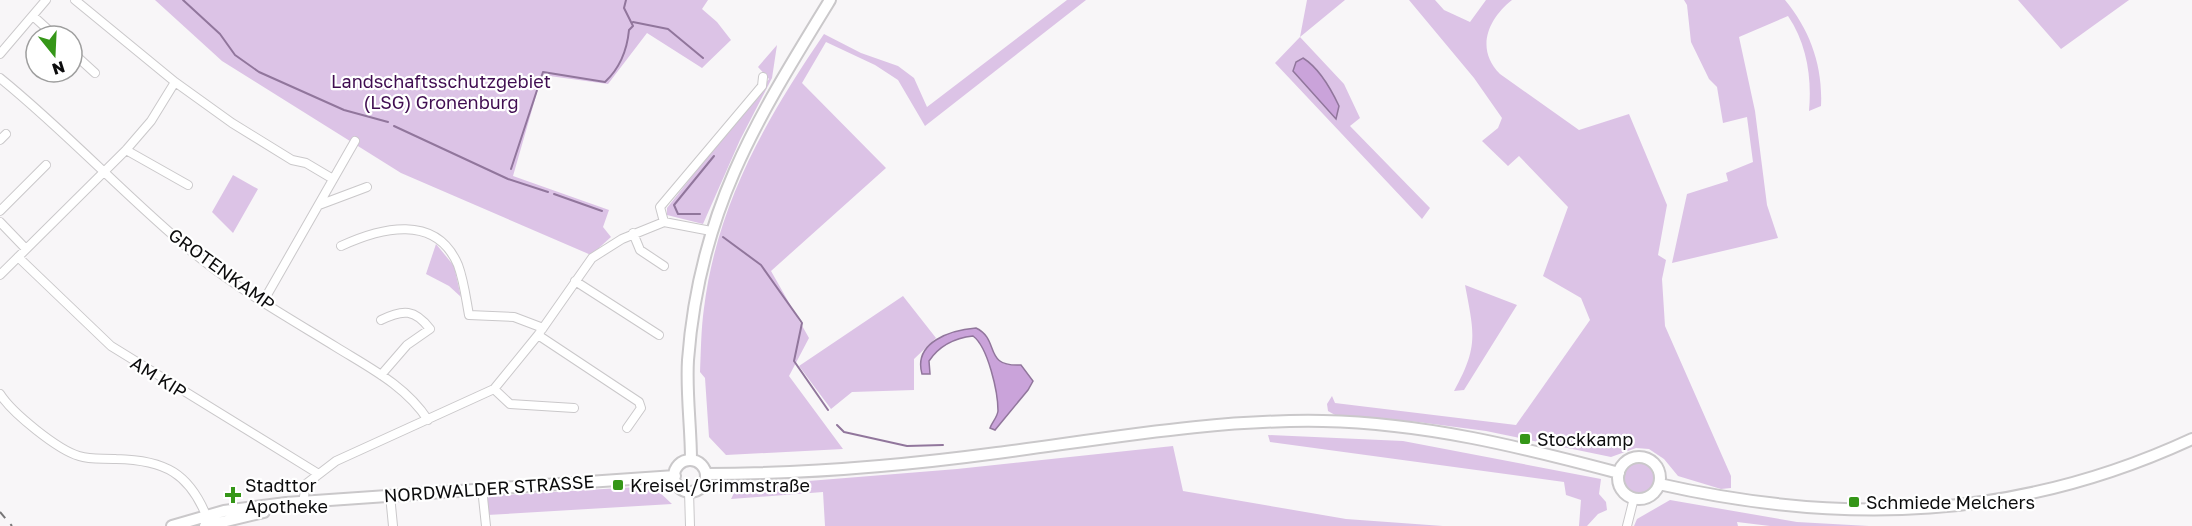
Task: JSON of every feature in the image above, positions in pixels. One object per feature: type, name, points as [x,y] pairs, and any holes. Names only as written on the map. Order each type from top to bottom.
[{"type":"main road","points":[[691,460],[688,362],[694,308],[711,231],[746,143],[830,0]]},
{"type":"main road","points":[[706,474],[867,468],[1223,425],[1322,421],[1454,434],[1523,448],[1619,473]]},
{"type":"main road","points":[[1659,483],[1720,497],[1820,510],[1885,513],[1942,510],[2008,500],[2066,487],[2120,470],[2192,440]]},
{"type":"main road","points":[[1644,458],[1658,471],[1659,483],[1646,497],[1634,498],[1620,486],[1619,473],[1626,462],[1644,458]]},
{"type":"main road","points":[[691,460],[700,463],[706,474],[703,486],[689,491],[678,486],[675,476],[678,465],[691,460]]},
{"type":"main road","name":"NORDWALDER STRASSE","points":[[172,526],[207,522],[303,503],[482,488],[675,476]]},
{"type":"street","points":[[0,54],[46,0]]},
{"type":"street","points":[[75,0],[175,82],[232,123],[292,160],[306,163],[333,179]]},
{"type":"street","points":[[33,16],[42,24]]},
{"type":"street","points":[[84,63],[95,73]]},
{"type":"street","points":[[664,222],[660,207],[762,86],[763,77]]},
{"type":"street","name":"GROTENKAMP","points":[[0,78],[41,111],[103,173],[197,256],[263,302],[381,375],[414,399],[428,420]]},
{"type":"street","points":[[0,275],[126,150],[151,121],[175,82]]},
{"type":"street","points":[[0,140],[6,134]]},
{"type":"street","points":[[263,302],[355,141]]},
{"type":"street","points":[[126,150],[188,185]]},
{"type":"street","points":[[0,211],[46,165]]},
{"type":"street","points":[[319,205],[367,186]]},
{"type":"street","points":[[0,222],[26,249]]},
{"type":"street","points":[[303,503],[306,484],[317,473],[358,450],[494,389],[541,332],[592,258],[633,233],[664,222],[711,231]]},
{"type":"street","points":[[341,246],[369,233],[400,227],[423,232],[443,244],[458,264],[470,315],[514,317],[541,332],[639,402],[641,408],[627,428]]},
{"type":"street","points":[[633,233],[640,250],[664,267]]},
{"type":"street","name":"AM KIP","points":[[18,256],[111,346],[317,473]]},
{"type":"street","points":[[575,281],[659,335]]},
{"type":"street","points":[[381,320],[393,314],[410,312],[421,316],[430,329],[407,345],[381,375]]},
{"type":"street","points":[[494,389],[510,404],[574,408]]},
{"type":"street","points":[[0,394],[18,416],[68,452],[91,459],[150,462],[171,470],[195,491],[207,522]]},
{"type":"street","points":[[482,488],[486,526]]},
{"type":"street","points":[[689,491],[690,526]]},
{"type":"street","points":[[390,495],[393,526]]},
{"type":"street","points":[[1627,526],[1634,498]]},
{"type":"green space","name":"Landschaftsschutzgebiet (LSG) Gronenburg","points":[[155,0],[708,0],[702,9],[717,22],[731,40],[702,68],[647,33],[608,84],[542,75],[513,176],[609,210],[603,227],[611,237],[591,255],[401,173],[222,61]]},
{"type":"green space","points":[[1067,0],[1086,0],[925,126],[898,80],[875,65],[826,42],[802,83],[886,168],[771,271],[809,338],[789,376],[843,449],[726,455],[709,437],[705,378],[700,372],[703,316],[711,270],[720,233],[747,164],[783,98],[824,34],[861,53],[898,66],[914,78],[927,107]]},
{"type":"green space","points":[[1307,0],[1345,0],[1300,37]]},
{"type":"green space","points":[[1409,0],[1435,0],[1444,10],[1470,22],[1486,0],[1512,0],[1496,16],[1486,45],[1492,64],[1500,74],[1579,130],[1629,114],[1667,205],[1658,255],[1666,260],[1662,279],[1665,326],[1731,476],[1731,488],[1721,489],[1678,476],[1664,459],[1649,449],[1636,448],[1611,457],[1486,431],[1335,415],[1328,411],[1327,404],[1332,396],[1335,403],[1516,425],[1590,320],[1581,298],[1543,276],[1568,207],[1519,156],[1508,166],[1482,141],[1498,128],[1502,118],[1474,78]]},
{"type":"green space","points":[[1684,0],[1785,0],[1808,36],[1813,49],[1820,77],[1821,106],[1809,111],[1810,86],[1807,62],[1800,38],[1788,16],[1739,37],[1755,111],[1767,205],[1778,238],[1672,263],[1687,194],[1728,181],[1726,173],[1753,162],[1747,117],[1723,123],[1717,87],[1709,79],[1691,42],[1687,5]]},
{"type":"green space","points":[[2018,0],[2129,0],[2061,49]]},
{"type":"green space","points":[[1300,37],[1344,84],[1360,118],[1350,126],[1430,208],[1422,219],[1275,63]]},
{"type":"green space","points":[[777,45],[772,78],[740,140],[703,224],[667,215],[667,208],[769,79],[758,67]]},
{"type":"green space","points":[[233,175],[258,189],[233,233],[212,212]]},
{"type":"green space","points":[[436,244],[454,266],[461,297],[449,286],[426,274]]},
{"type":"green space","points":[[1465,285],[1517,305],[1464,390],[1454,391],[1468,362],[1471,350],[1471,315]]},
{"type":"green space","points":[[903,296],[936,338],[914,359],[914,390],[852,392],[831,409],[799,366]]},
{"type":"green space","points":[[1268,435],[1403,441],[1601,479],[1599,494],[1606,502],[1607,510],[1598,514],[1587,526],[1579,526],[1581,500],[1566,495],[1564,482],[1270,442]]},
{"type":"green space","points":[[1173,446],[1183,491],[1346,519],[1443,526],[825,526],[823,492],[731,499],[736,489],[748,486],[957,469]]},
{"type":"green space","points":[[1639,463],[1650,467],[1654,478],[1650,489],[1639,493],[1628,489],[1624,478],[1628,467]]},
{"type":"green space","points":[[637,487],[656,489],[672,504],[487,515],[486,496]]},
{"type":"green space","points":[[1670,500],[1797,522],[1869,526],[1770,526],[1737,522],[1738,526],[1634,526],[1637,519]]},
{"type":"shaded area","points":[[1303,58],[1324,79],[1332,93],[1339,106],[1336,119],[1293,71],[1296,62]]},
{"type":"shaded area","points":[[976,328],[984,333],[1001,362],[1021,365],[1033,381],[995,430],[990,428],[998,411],[994,382],[988,360],[973,336],[954,341],[943,347],[929,361],[930,374],[922,374],[923,354],[936,340],[966,329]]},
{"type":"waterway","points":[[183,0],[220,34],[235,55],[259,72],[344,110],[388,122]]},
{"type":"waterway","points":[[511,169],[543,72],[605,82],[615,71],[627,45],[629,30],[633,26],[624,8],[626,0]]},
{"type":"waterway","points":[[633,22],[668,29],[703,58]]},
{"type":"waterway","points":[[394,126],[508,179],[548,192]]},
{"type":"waterway","points":[[700,214],[678,214],[674,205],[714,156]]},
{"type":"waterway","points":[[554,194],[602,211]]},
{"type":"waterway","points":[[723,237],[761,265],[802,323],[794,361],[828,410]]},
{"type":"waterway","points":[[837,425],[844,432],[907,446],[943,445]]},
{"type":"railway","points":[[0,512],[12,526]]},
{"type":"place","name":"Stockkamp","points":[[1525,439]]},
{"type":"place","name":"Kreisel/Grimmstraße","points":[[618,485]]},
{"type":"place","name":"Stadttor Apotheke","points":[[233,495]]},
{"type":"place","name":"Schmiede Melchers","points":[[1854,502]]}]
